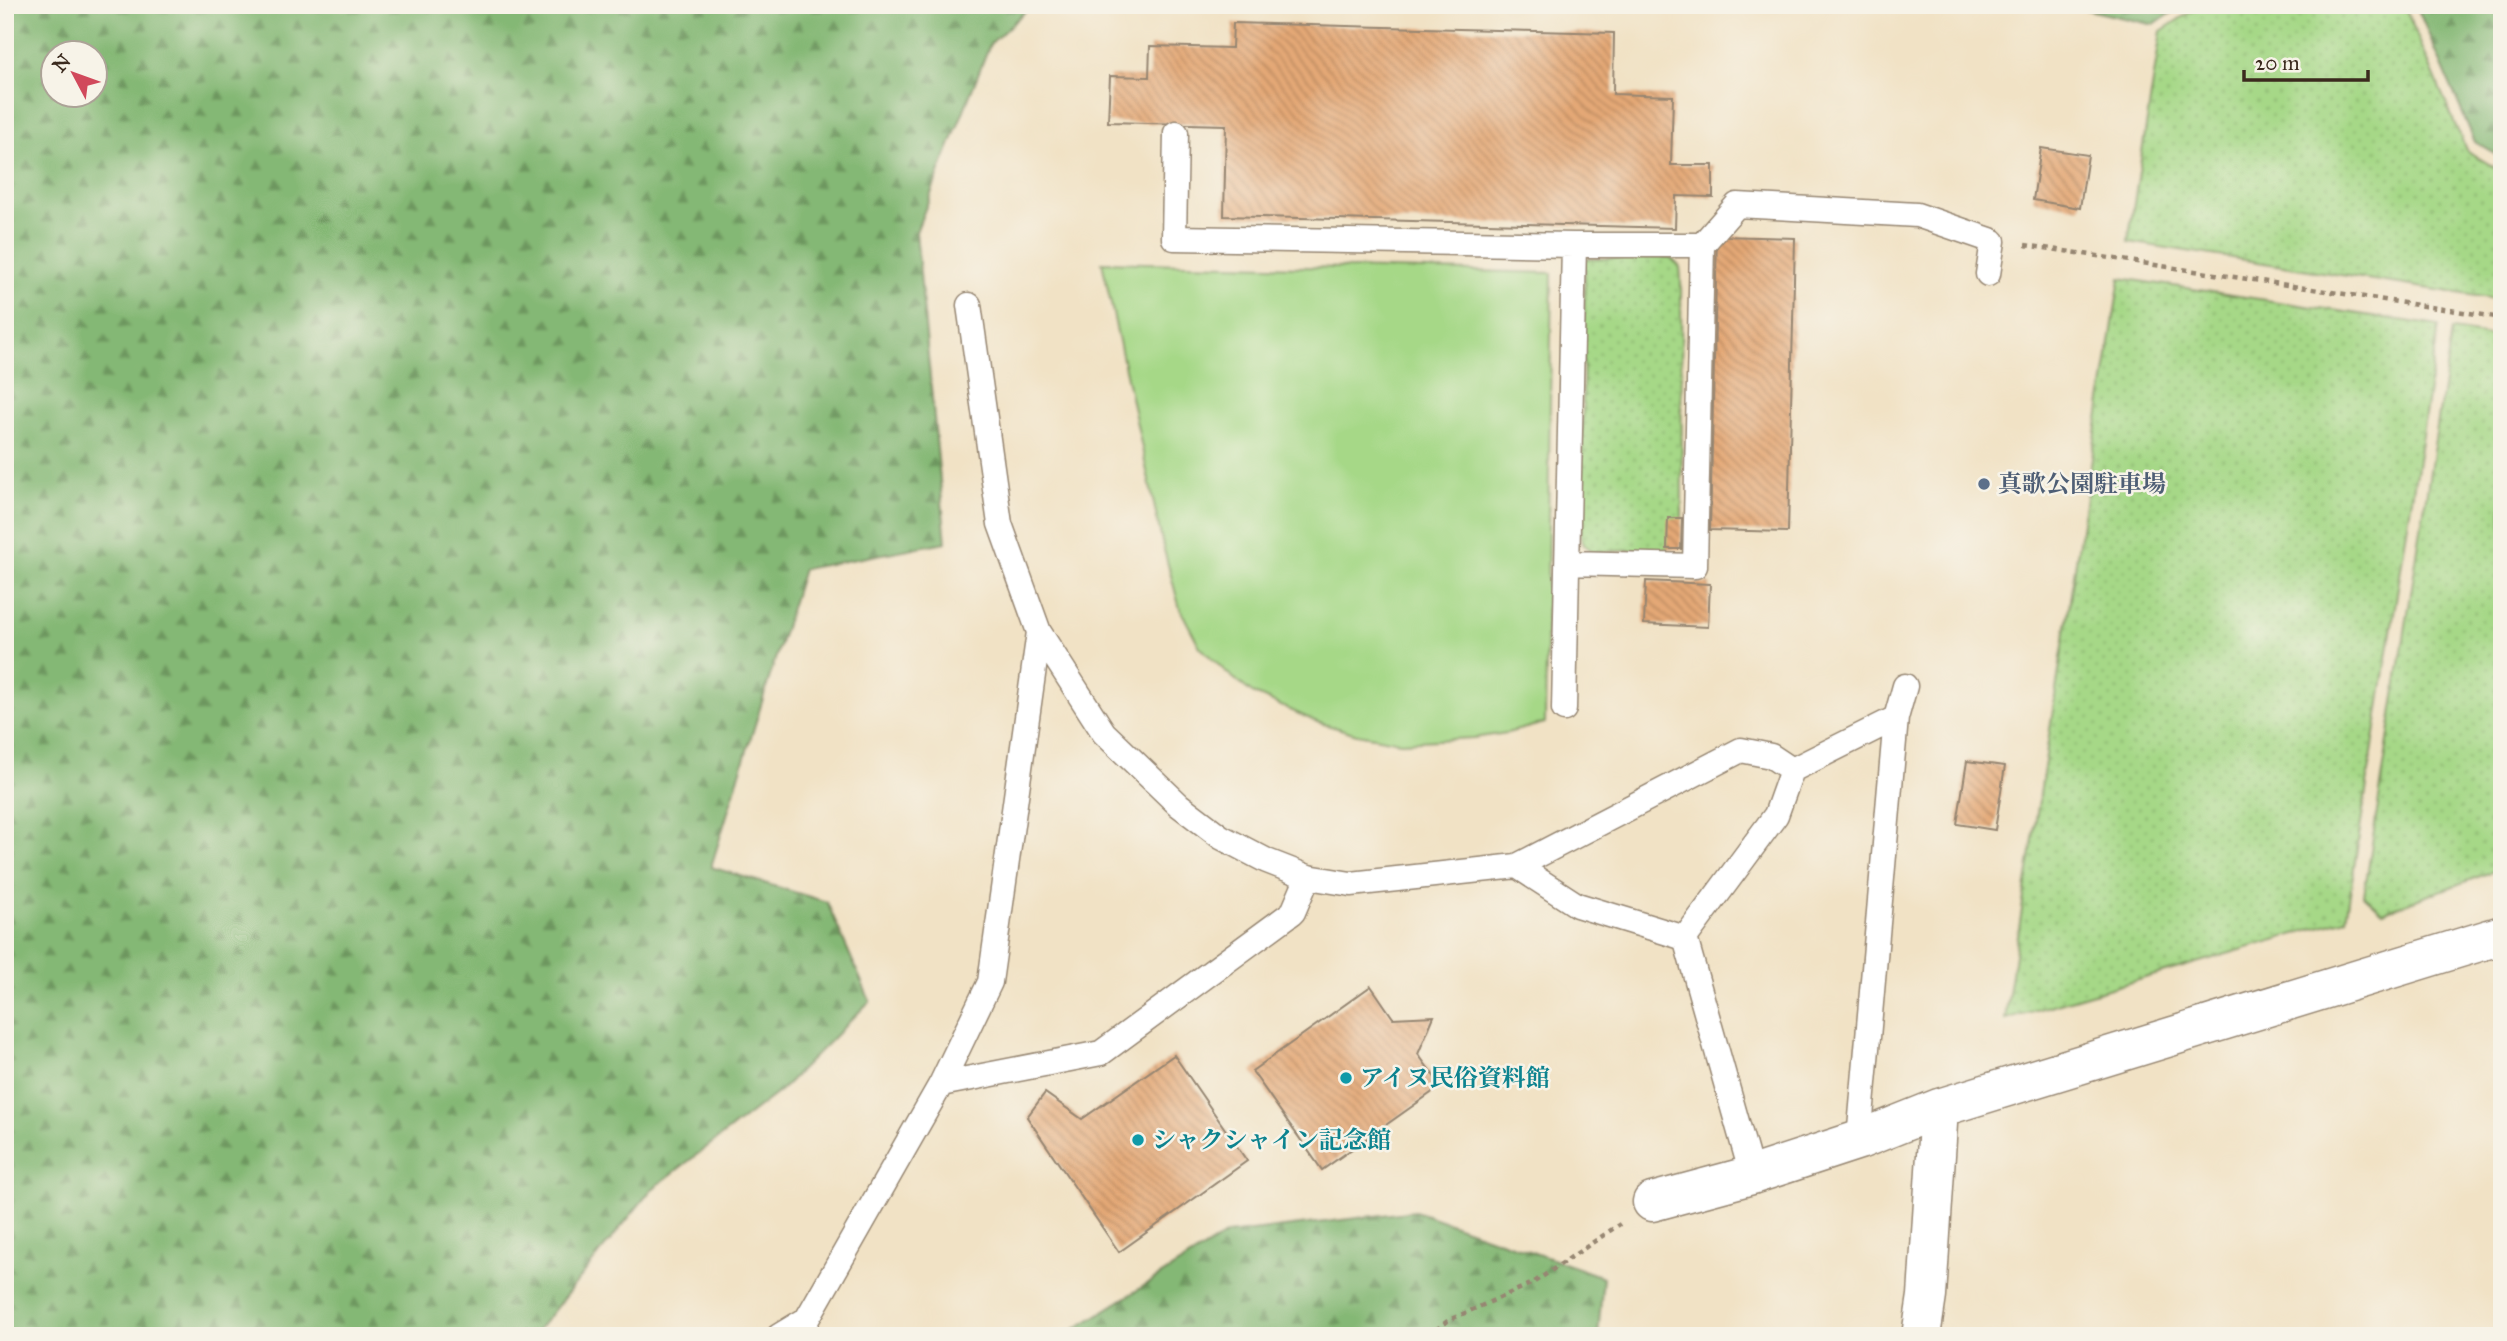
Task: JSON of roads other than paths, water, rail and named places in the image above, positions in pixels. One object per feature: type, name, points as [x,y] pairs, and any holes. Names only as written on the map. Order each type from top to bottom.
[{"type":"street","points":[[1652,1202],[1752,1175],[1858,1140],[1939,1108],[2502,935]]},
{"type":"street","points":[[1921,1336],[1927,1296],[1939,1108]]},
{"type":"lane","points":[[1176,132],[1174,239],[1702,245]]},
{"type":"lane","points":[[1568,564],[1695,566],[1702,245],[1737,205],[1917,215],[1993,241],[1988,274]]},
{"type":"lane","points":[[1564,709],[1574,245]]},
{"type":"lane","points":[[970,305],[1000,524],[1039,632],[1104,733],[1153,782],[1221,837],[1267,861],[1308,877],[1351,884],[1517,866],[1741,750],[1771,756],[1792,770]]},
{"type":"lane","points":[[779,1336],[807,1320],[941,1084],[990,982],[1039,632]]},
{"type":"lane","points":[[1858,1140],[1896,718],[1905,686]]},
{"type":"lane","points":[[1685,938],[1776,815],[1792,770],[1896,718]]},
{"type":"lane","points":[[1517,866],[1577,905],[1685,938]]},
{"type":"lane","points":[[941,1084],[1101,1053],[1293,912],[1308,877]]},
{"type":"lane","points":[[1685,938],[1752,1175]]},
{"type":"place","name":"真歌公園駐車場","points":[[1984,484]]},
{"type":"place","name":"アイヌ民俗資料館","points":[[1346,1078]]},
{"type":"place","name":"シャクシャイン記念館","points":[[1138,1140]]}]
